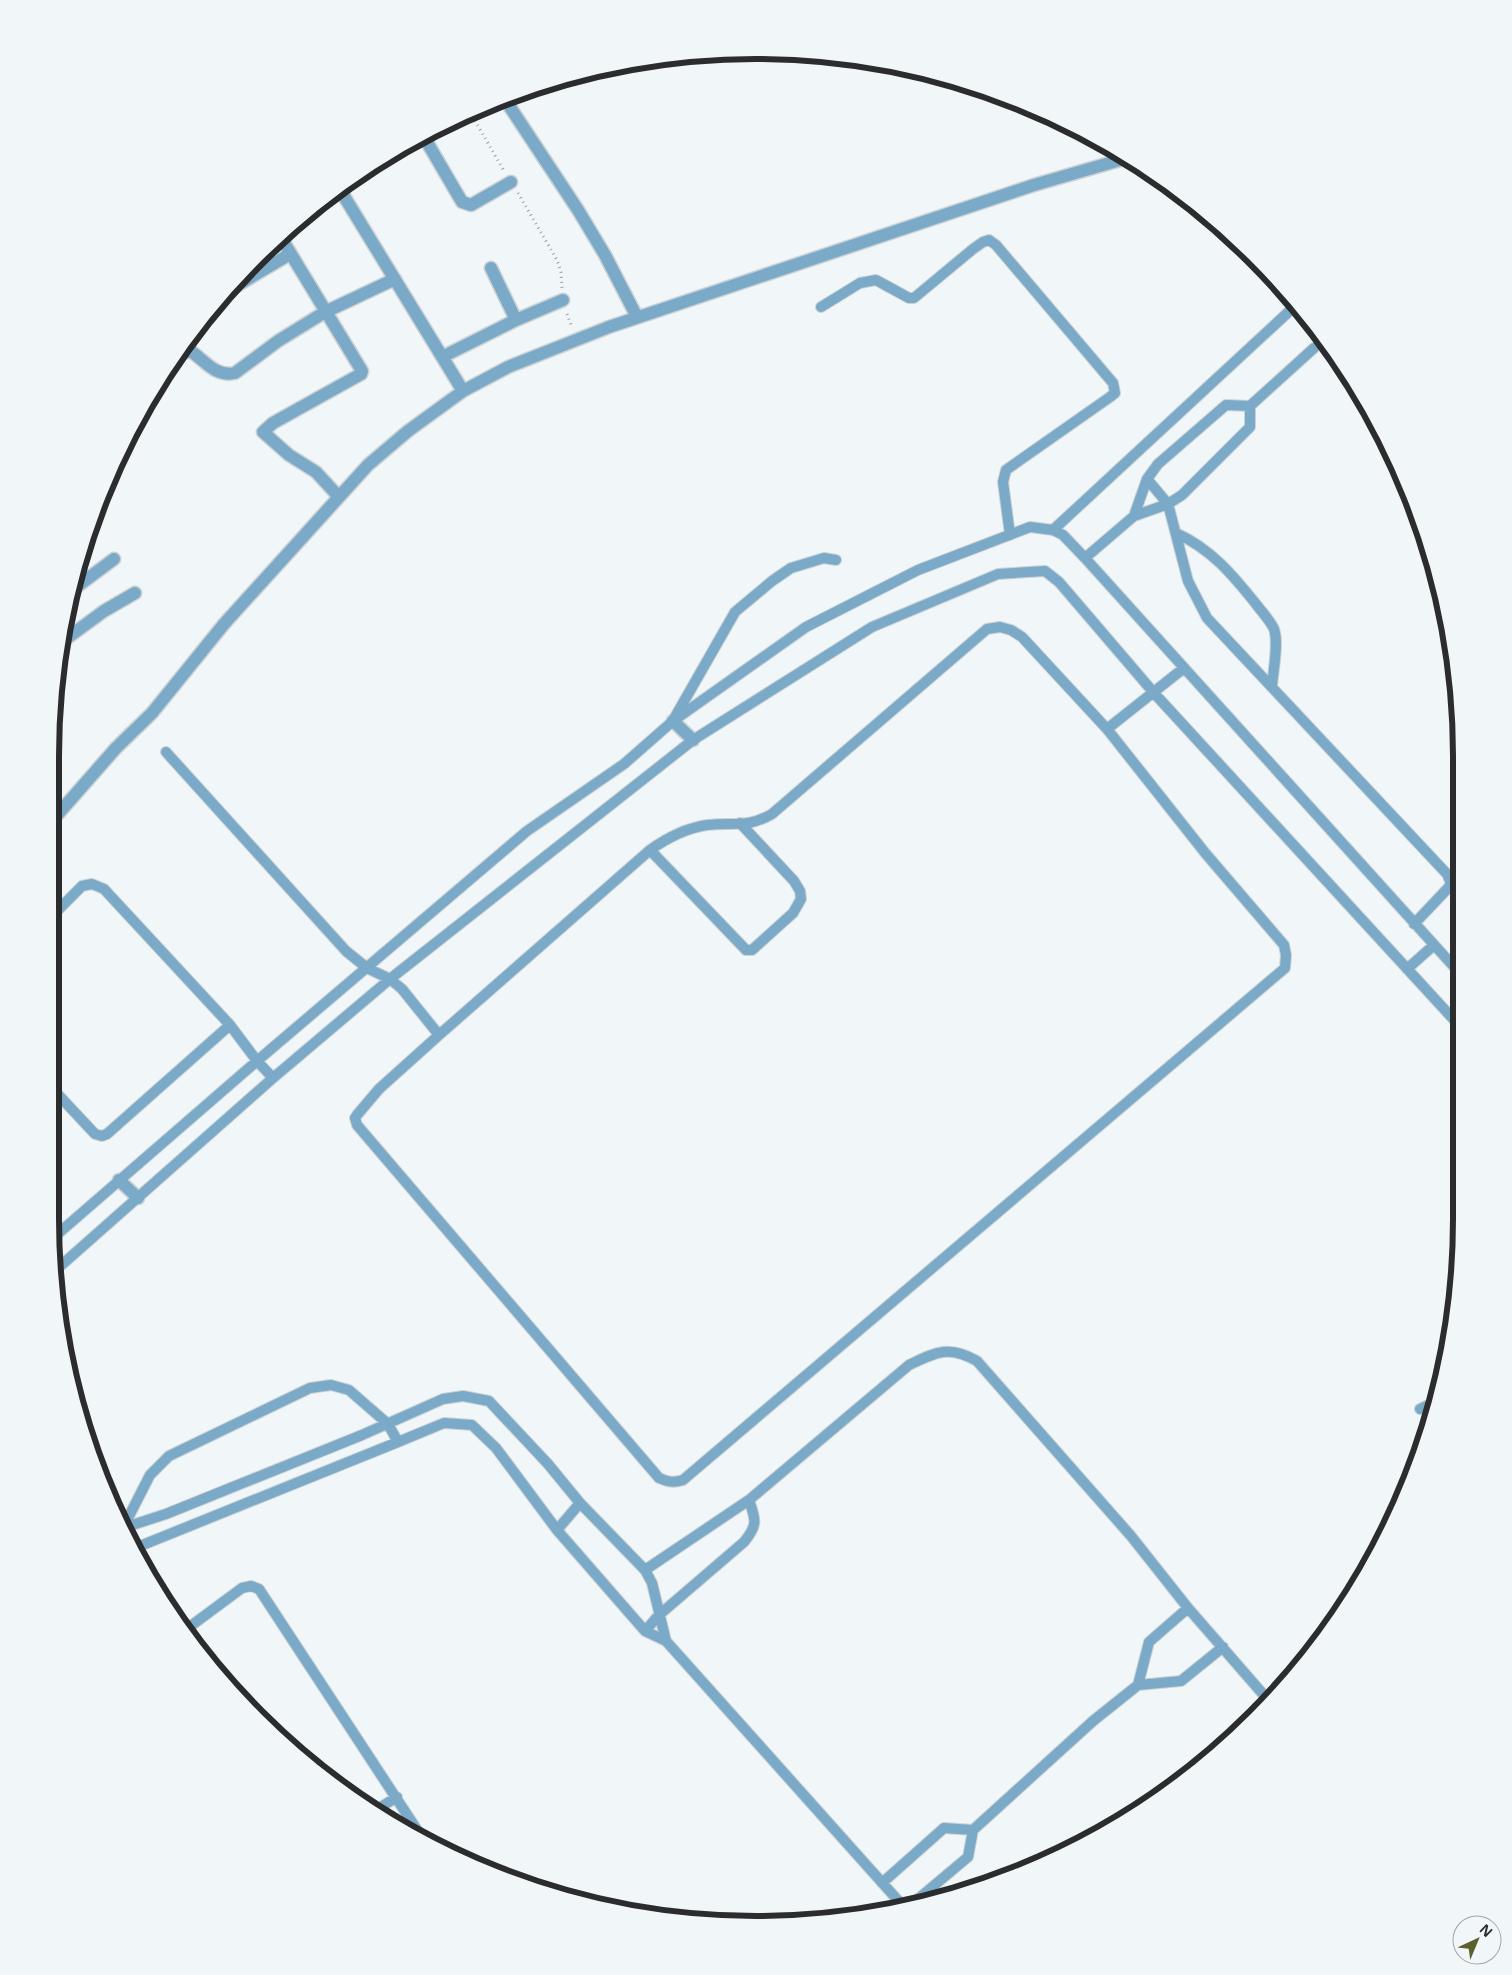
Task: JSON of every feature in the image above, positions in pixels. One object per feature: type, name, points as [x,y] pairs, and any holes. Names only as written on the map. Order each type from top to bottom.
[{"type":"street","points":[[508,105],[578,210],[605,255],[637,317]]},
{"type":"street","points":[[427,142],[462,202],[466,205],[471,205],[511,182]]},
{"type":"street","points":[[59,813],[116,748],[152,713],[224,624],[368,465],[408,431],[463,391],[508,367],[578,338],[637,317],[1034,185],[1118,160]]},
{"type":"street","points":[[343,195],[463,391]]},
{"type":"street","points":[[284,243],[361,368],[361,374],[272,423],[263,432],[289,455],[316,472],[339,497]]},
{"type":"street","points":[[248,279],[290,254]]},
{"type":"street","points":[[491,268],[516,320]]},
{"type":"street","points":[[188,352],[192,352],[217,372],[226,375],[235,373],[278,341],[325,312],[395,279]]},
{"type":"street","points":[[442,357],[516,320],[563,300]]},
{"type":"street","points":[[81,583],[114,559]]},
{"type":"street","points":[[69,636],[104,611],[135,594]]},
{"type":"street","points":[[673,721],[693,740]]},
{"type":"street","points":[[119,1180],[138,1198]]},
{"type":"lane","points":[[821,307],[860,283],[876,280],[909,298],[914,298],[973,249],[989,240],[996,245],[1113,383],[1114,393],[1110,397],[1006,470],[1002,482],[1010,535]]},
{"type":"lane","points":[[1053,530],[1291,310]]},
{"type":"lane","points":[[1134,516],[1147,479],[1158,464],[1226,405],[1250,406],[1314,348]]},
{"type":"lane","points":[[1085,558],[1134,516],[1168,504],[1182,495],[1250,427],[1250,406]]},
{"type":"lane","points":[[1147,479],[1168,504],[1188,581],[1207,618],[1447,874],[1450,886],[1414,924]]},
{"type":"lane","points":[[59,1232],[527,831],[624,764],[673,721],[806,627],[918,570],[1030,527],[1053,530],[1063,535],[1453,966]]},
{"type":"lane","points":[[1176,533],[1194,541],[1218,560],[1274,629],[1272,686]]},
{"type":"lane","points":[[673,721],[735,612],[772,581],[791,568],[824,558],[836,560]]},
{"type":"lane","points":[[60,1266],[273,1078],[390,979],[693,740],[872,627],[998,574],[1045,571],[1059,582],[1154,693],[1453,1019]]},
{"type":"lane","points":[[1000,627],[1011,630],[1022,637],[1107,729],[1206,854],[1284,945],[1286,955],[1285,968],[683,1480],[671,1483],[659,1478],[356,1122],[355,1118],[358,1112],[379,1090],[650,850],[664,840],[693,828],[707,825],[740,823],[753,823],[772,814],[987,629],[1000,627]]},
{"type":"lane","points":[[1107,729],[1184,668]]},
{"type":"lane","points":[[166,752],[346,951],[367,968],[390,979],[402,989],[440,1035]]},
{"type":"lane","points":[[650,850],[746,950],[752,950],[793,913],[802,899],[794,881],[740,823]]},
{"type":"lane","points":[[59,909],[82,886],[92,884],[104,889],[230,1026],[273,1078]]},
{"type":"lane","points":[[1407,969],[1434,945]]},
{"type":"lane","points":[[59,1096],[95,1134],[102,1136],[108,1134],[230,1026]]},
{"type":"lane","points":[[645,1570],[749,1500],[909,1365],[935,1352],[949,1350],[964,1354],[977,1361],[1118,1521],[1188,1608],[1264,1696]]},
{"type":"lane","points":[[127,1519],[150,1475],[169,1456],[310,1388],[330,1385],[349,1390],[388,1424],[398,1442]]},
{"type":"lane","points":[[130,1526],[175,1510],[388,1424],[443,1399],[463,1396],[489,1402],[548,1464],[580,1503],[645,1570],[652,1583],[666,1641]]},
{"type":"lane","points":[[1420,1409],[1427,1406]]},
{"type":"lane","points":[[141,1546],[444,1423],[472,1425],[496,1448],[557,1530],[645,1631],[666,1641],[899,1901]]},
{"type":"lane","points":[[645,1631],[659,1615],[744,1542],[751,1533],[756,1521],[749,1500]]},
{"type":"lane","points":[[557,1530],[580,1503]]},
{"type":"lane","points":[[191,1626],[242,1588],[250,1586],[259,1588],[416,1828]]},
{"type":"lane","points":[[1138,1685],[1149,1642],[1188,1608]]},
{"type":"lane","points":[[922,1895],[968,1857],[974,1830],[1079,1734],[1138,1685],[1181,1681],[1223,1647]]},
{"type":"lane","points":[[381,1807],[397,1797]]},
{"type":"lane","points":[[882,1883],[944,1828],[974,1830]]},
{"type":"path","points":[[474,119],[557,260],[561,272],[563,300],[572,329],[578,338]]}]
